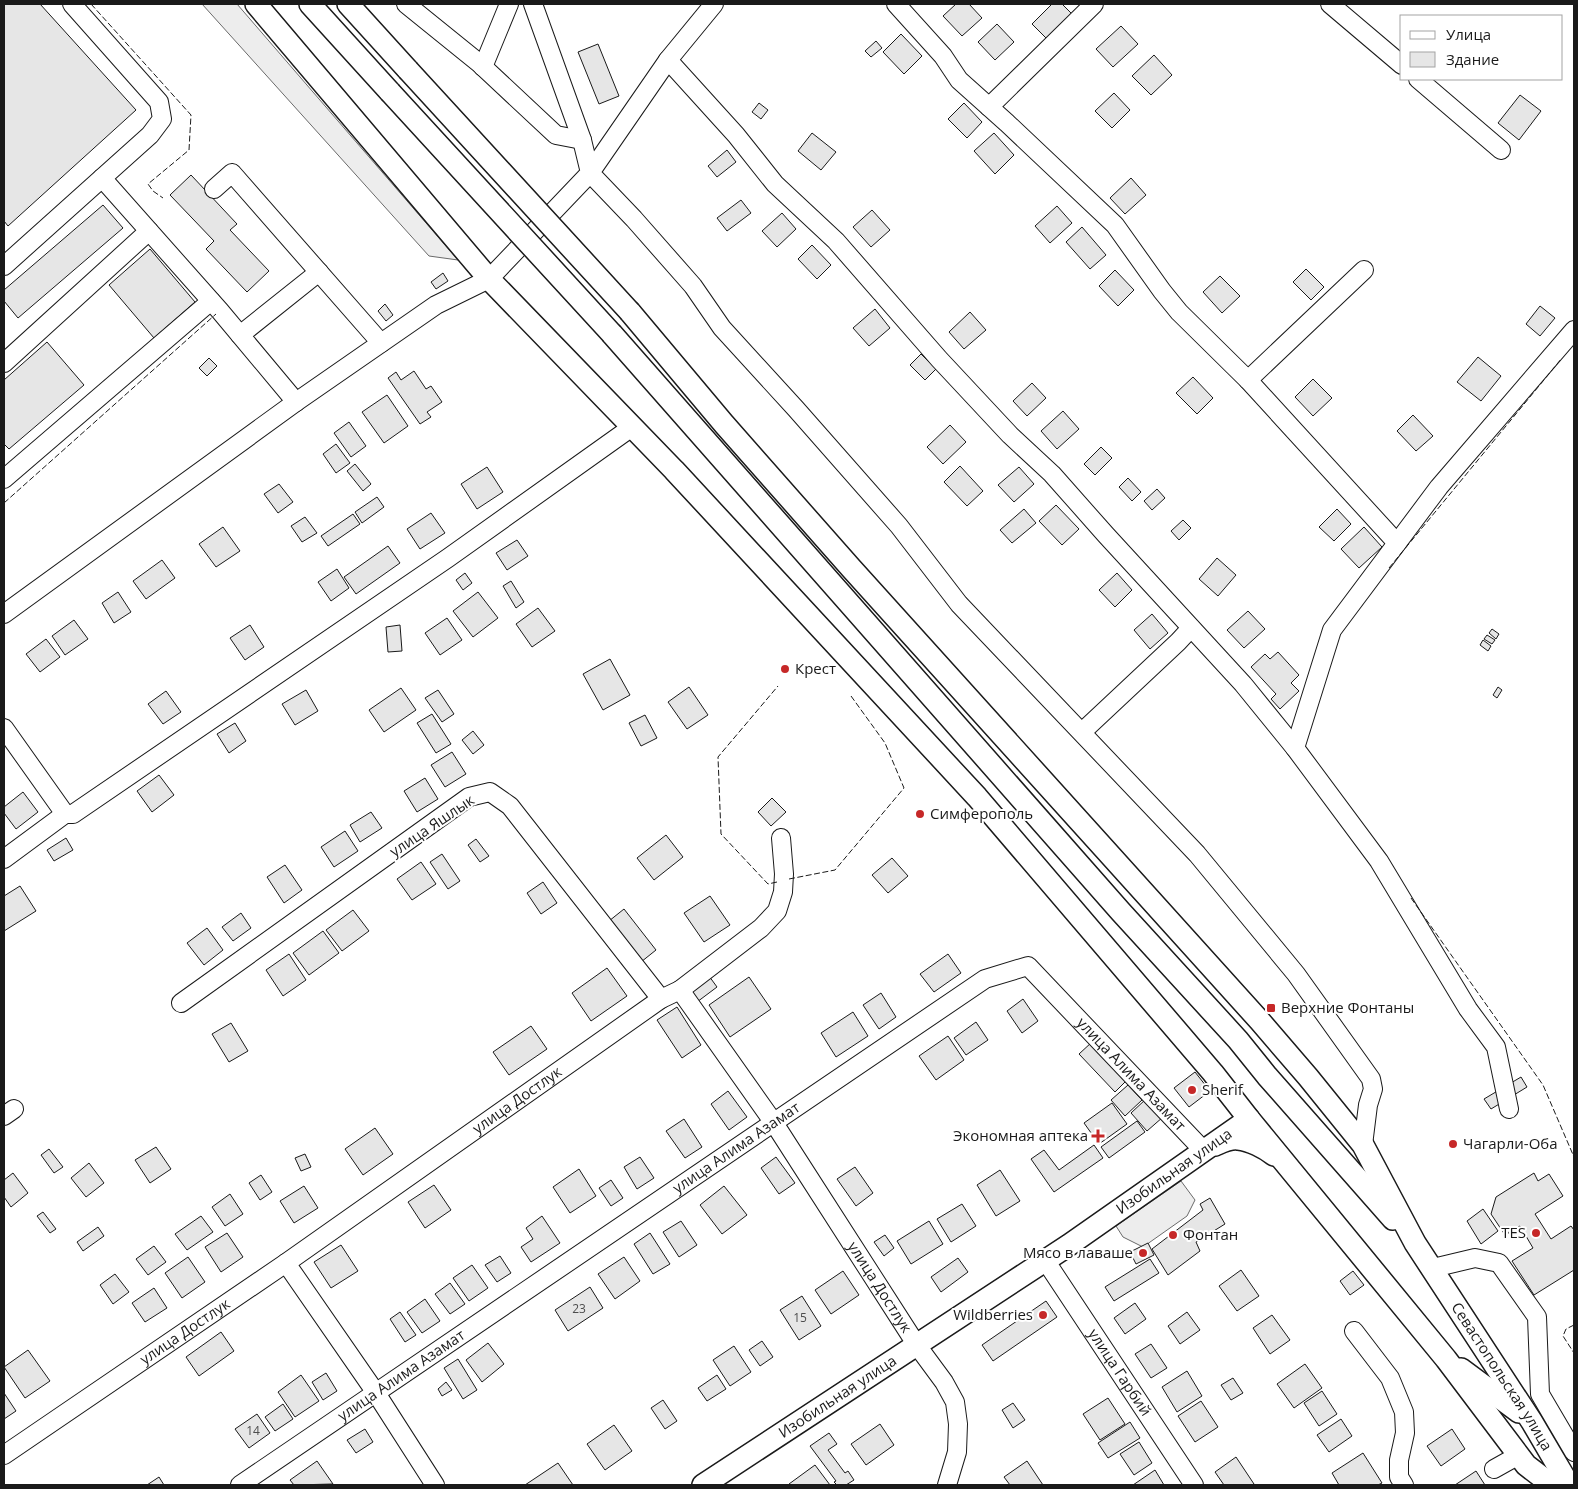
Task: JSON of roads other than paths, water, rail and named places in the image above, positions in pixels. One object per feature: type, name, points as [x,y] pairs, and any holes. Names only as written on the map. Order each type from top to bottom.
[{"type":"main road","points":[[256,4],[489,279],[681,478],[977,797],[1249,1118]]},
{"type":"main road","points":[[310,4],[612,334],[1121,912],[1238,1040],[1415,1243]]},
{"type":"main road","points":[[348,4],[630,312],[724,424],[794,503],[1259,1020],[1364,1145],[1415,1243]]},
{"type":"main road","points":[[1203,1150],[1219,1133],[1226,1116],[1223,1094],[1215,1076]]},
{"type":"main road","name":"Изобильная улица","points":[[703,1485],[1069,1245],[1249,1118],[1446,1359],[1526,1465],[1552,1485]]},
{"type":"main road","points":[[1203,1150],[1238,1139],[1262,1147],[1292,1170]]},
{"type":"main road","name":"Севастопольская улица","points":[[1415,1243],[1532,1422],[1569,1485]]},
{"type":"main road","points":[[1446,1359],[1532,1422]]},
{"type":"street","points":[[4,266],[150,135],[162,119],[159,102],[72,4]]},
{"type":"street","points":[[406,4],[483,67],[556,135],[582,140]]},
{"type":"street","points":[[483,67],[509,4]]},
{"type":"street","points":[[534,4],[582,140],[590,173],[634,219],[693,286],[722,328],[803,416],[899,526],[959,604],[1197,854],[1296,974],[1371,1079],[1373,1090],[1368,1105],[1364,1145]]},
{"type":"street","points":[[4,614],[296,402],[436,305],[489,279],[590,173],[668,60],[714,4]]},
{"type":"street","points":[[989,107],[1094,4]]},
{"type":"street","points":[[1330,4],[1400,63]]},
{"type":"street","points":[[900,5],[943,56],[959,80],[1115,225],[1178,312],[1248,380],[1397,543]]},
{"type":"street","points":[[668,60],[736,135],[775,184],[836,241],[939,359],[1010,435],[1052,474],[1243,684],[1295,748],[1379,861],[1468,1009],[1496,1047],[1509,1109]]},
{"type":"street","points":[[1419,80],[1501,150]]},
{"type":"street","points":[[214,189],[232,173],[381,343]]},
{"type":"street","points":[[102,178],[211,300],[296,402]]},
{"type":"street","points":[[4,363],[149,231]]},
{"type":"street","points":[[1248,380],[1364,270]]},
{"type":"street","points":[[240,335],[319,272]]},
{"type":"street","points":[[5,476],[211,300]]},
{"type":"street","points":[[1295,748],[1332,630],[1439,487],[1574,330]]},
{"type":"street","points":[[4,859],[65,814],[73,814],[448,558],[632,427]]},
{"type":"street","points":[[1082,732],[1192,628]]},
{"type":"street","points":[[4,728],[65,814]]},
{"type":"street","name":"улица Яшлык","points":[[181,1003],[469,797],[490,792],[510,806],[661,998]]},
{"type":"street","points":[[680,990],[761,928],[777,911],[783,892],[784,874],[781,838]]},
{"type":"street","name":"улица Алима Азамат","points":[[240,1485],[985,979],[1028,966],[1203,1150]]},
{"type":"street","name":"улица Достлук","points":[[4,1454],[286,1263],[661,998],[680,990],[774,1122],[916,1344],[944,1382],[955,1402],[958,1424],[957,1452],[947,1485]]},
{"type":"street","points":[[1432,1268],[1476,1258],[1499,1263],[1537,1317],[1540,1394],[1574,1452]]},
{"type":"street","name":"улица Гарбий","points":[[1045,1260],[1194,1485]]},
{"type":"street","points":[[286,1263],[376,1393],[436,1485]]},
{"type":"street","points":[[1354,1331],[1390,1378],[1404,1412],[1405,1432],[1399,1460],[1399,1477],[1404,1485]]},
{"type":"street","points":[[1494,1470],[1519,1455]]},
{"type":"place","name":"Крест","points":[[785,669]]},
{"type":"place","name":"Симферополь","points":[[920,814]]},
{"type":"place","name":"Верхние Фонтаны","points":[[1271,1008]]},
{"type":"place","name":"Sherif","points":[[1192,1090]]},
{"type":"place","name":"Экономная аптека","points":[[1098,1136]]},
{"type":"place","name":"Чагарли-Оба","points":[[1453,1144]]},
{"type":"place","name":"TES","points":[[1536,1233]]},
{"type":"place","name":"Фонтан","points":[[1173,1235]]},
{"type":"place","name":"Мясо в лаваше","points":[[1143,1253]]},
{"type":"place","name":"Wildberries","points":[[1043,1315]]}]
